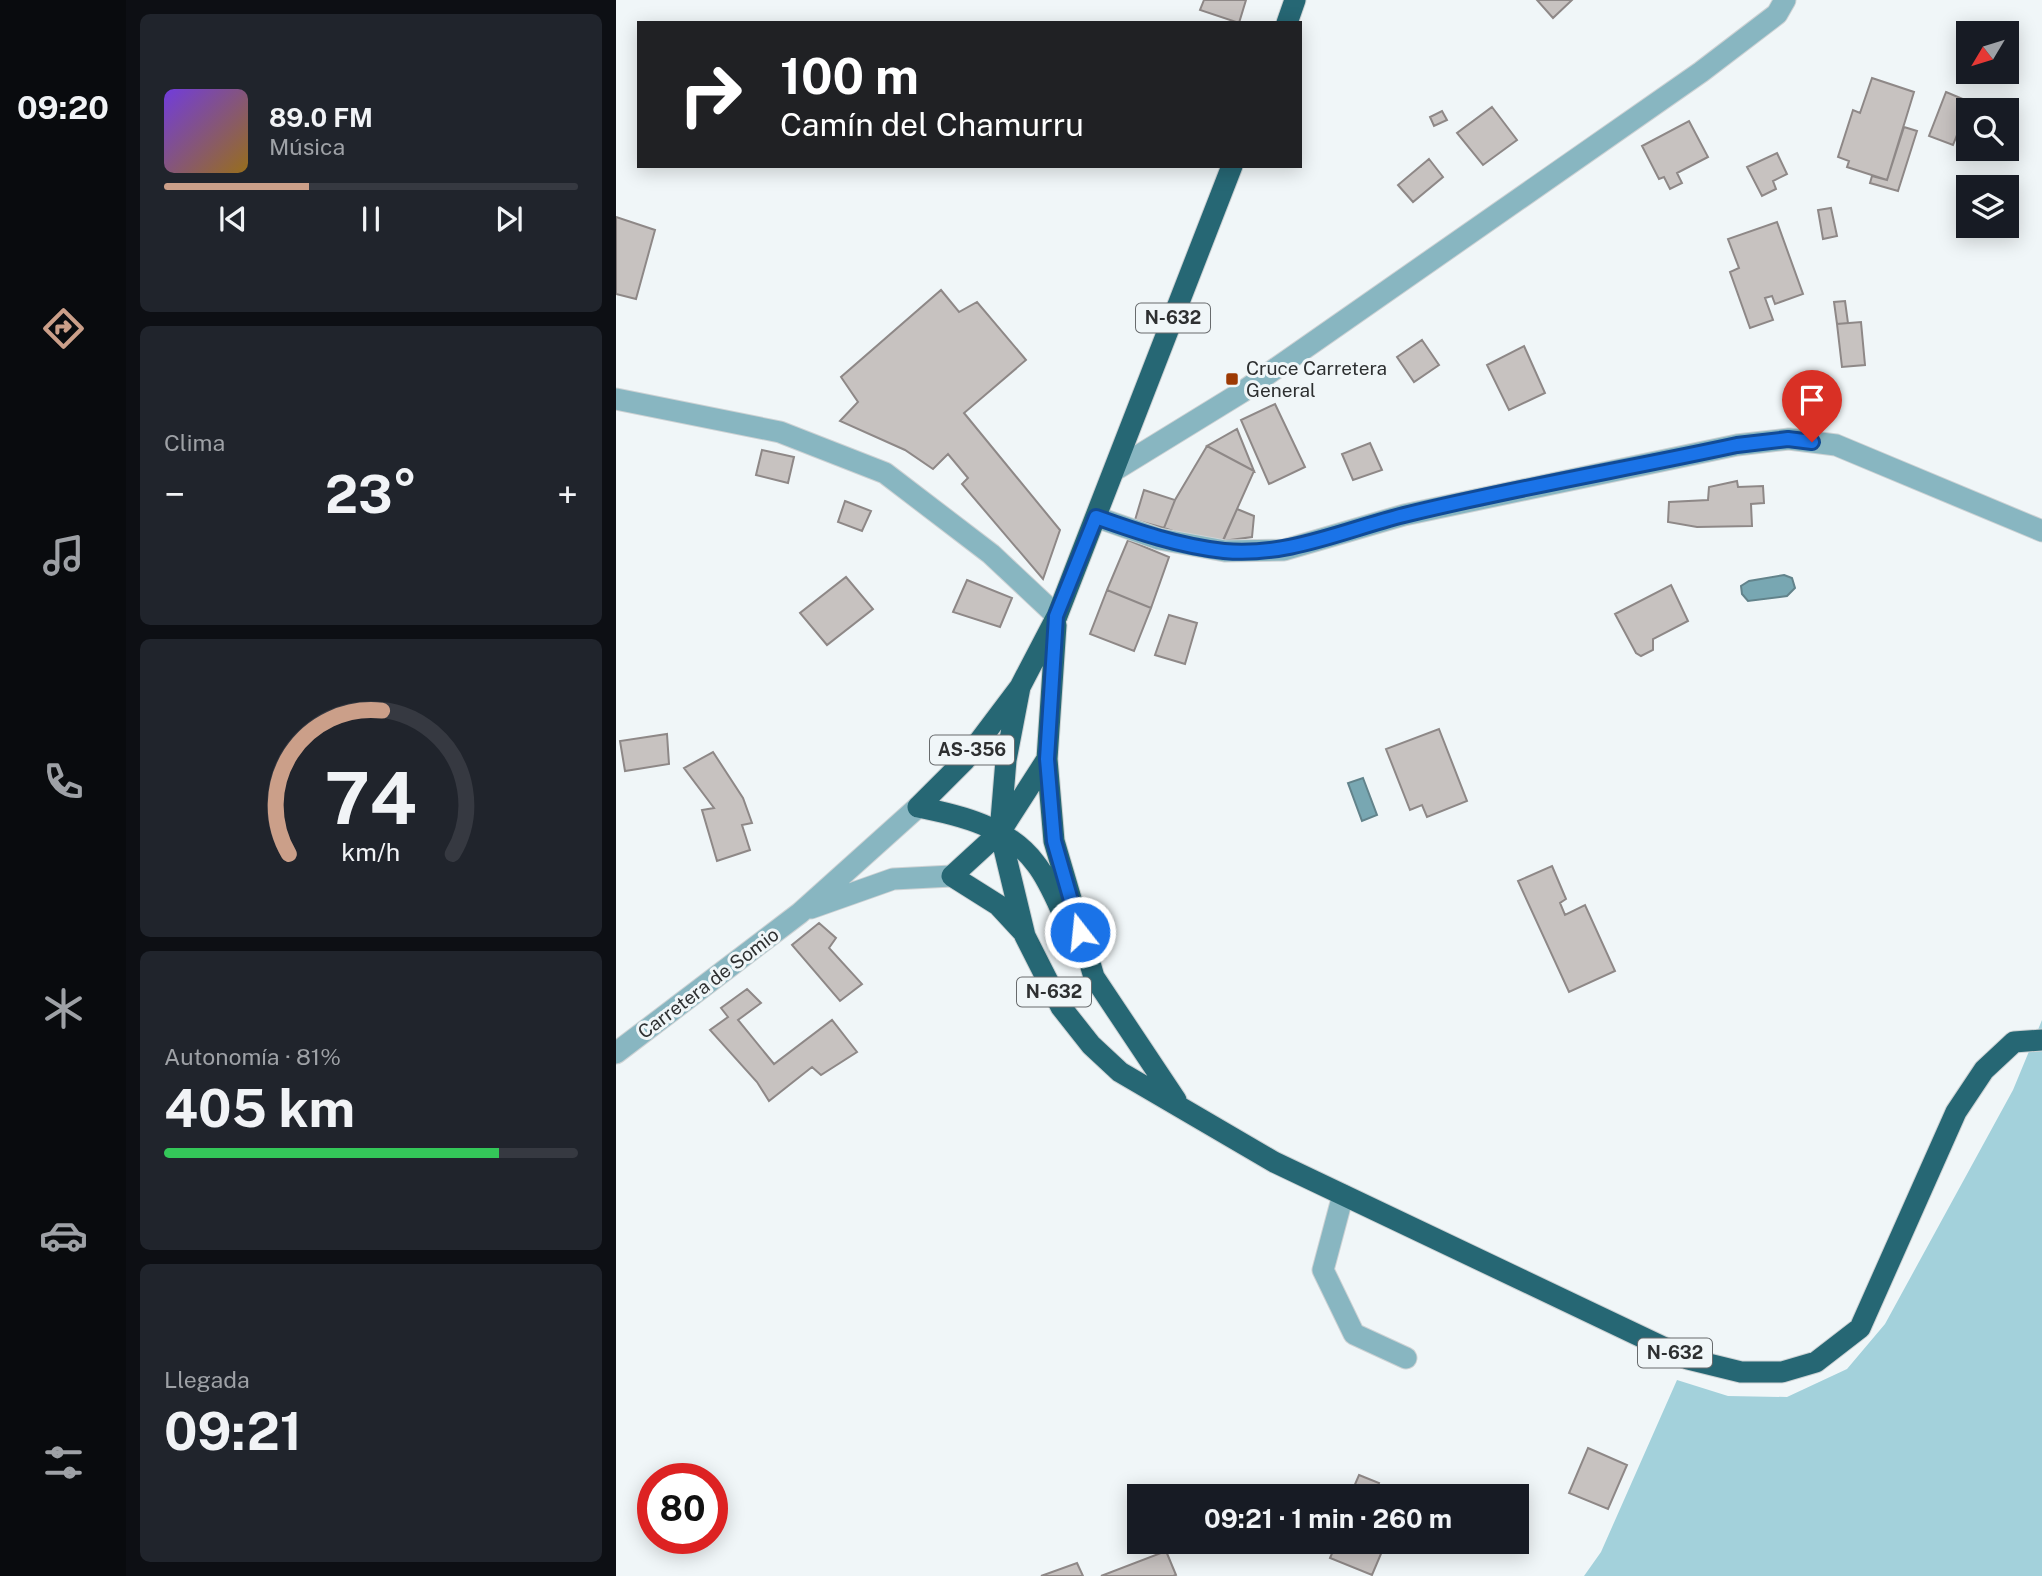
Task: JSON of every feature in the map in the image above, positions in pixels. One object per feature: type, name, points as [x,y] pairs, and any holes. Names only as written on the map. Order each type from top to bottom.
[{"type":"highway","points":[[1288,21],[1295,0]]},
{"type":"highway","name":"N-632","points":[[1231,168],[1056,616],[1020,687],[1006,760],[1000,832],[1025,936],[1061,1007],[1091,1045],[1120,1072],[1274,1162],[1688,1359],[1741,1372],[1782,1373],[1816,1362],[1860,1328],[1956,1112],[1984,1070],[2014,1042],[2042,1040]]},
{"type":"highway","name":"N-632","points":[[1056,616],[1047,759],[1054,841],[1094,977],[1178,1104]]},
{"type":"highway","name":"AS-356","points":[[918,807],[965,760],[1020,687]]},
{"type":"highway","name":"AS-356","points":[[952,876],[1000,832],[1047,759]]},
{"type":"highway","points":[[918,807],[951,813],[1000,832],[1036,863],[1094,977]]},
{"type":"highway","points":[[952,876],[998,905],[1025,936]]},
{"type":"street","points":[[1115,470],[1241,392],[1701,72],[1777,14],[1785,0]]},
{"type":"street","points":[[616,399],[780,432],[885,473],[991,554],[1056,616]]},
{"type":"street","points":[[1096,517],[1158,539],[1211,549],[1284,550],[1404,515],[1737,445],[1788,439],[1836,445],[2042,531]]},
{"type":"street","name":"AS-356","points":[[800,913],[918,807]]},
{"type":"street","name":"AS-356","points":[[800,913],[894,879],[952,876]]},
{"type":"street","name":"Carretera de Somio","points":[[616,1053],[800,913]]},
{"type":"street","points":[[1343,1195],[1323,1270],[1354,1334],[1406,1358]]},
{"type":"shaded area","points":[[1784,575],[1792,578],[1795,588],[1787,596],[1748,601],[1742,594],[1741,586],[1749,581]]},
{"type":"shaded area","points":[[1363,778],[1377,815],[1362,821],[1348,783]]},
{"type":"shaded area","points":[[2042,1020],[2042,1576],[1584,1576],[1601,1552],[1677,1380],[1728,1396],[1787,1397],[1847,1369],[1885,1324],[2013,1090]]},
{"type":"building","points":[[1204,0],[1246,0],[1240,21],[1200,10]]},
{"type":"building","points":[[1537,0],[1572,0],[1553,18]]},
{"type":"building","points":[[1872,78],[1914,92],[1887,180],[1847,167],[1849,161],[1838,157],[1853,110],[1860,113]]},
{"type":"building","points":[[1946,92],[1960,98],[1956,98],[1956,137],[1953,145],[1929,136]]},
{"type":"building","points":[[1492,107],[1517,140],[1483,165],[1457,133]]},
{"type":"building","points":[[1442,111],[1447,120],[1434,126],[1430,117]]},
{"type":"building","points":[[1689,121],[1708,157],[1677,173],[1682,183],[1670,189],[1664,177],[1659,179],[1642,146]]},
{"type":"building","points":[[1904,127],[1917,131],[1898,191],[1870,183],[1872,176],[1887,180]]},
{"type":"building","points":[[1777,153],[1787,174],[1773,181],[1776,189],[1762,196],[1747,167]]},
{"type":"building","points":[[1429,159],[1443,177],[1413,202],[1398,185]]},
{"type":"building","points":[[1831,208],[1837,236],[1823,239],[1818,210]]},
{"type":"building","points":[[616,217],[655,230],[636,299],[616,294]]},
{"type":"building","points":[[1777,222],[1803,294],[1775,304],[1772,296],[1765,298],[1773,320],[1750,328],[1730,272],[1739,268],[1728,239]]},
{"type":"building","points":[[941,290],[959,312],[977,302],[1026,360],[964,413],[1060,530],[1043,579],[962,484],[968,478],[948,454],[933,469],[905,450],[840,421],[858,402],[841,377]]},
{"type":"building","points":[[1845,301],[1848,323],[1837,324],[1834,302]]},
{"type":"building","points":[[1861,322],[1865,365],[1842,367],[1837,324]]},
{"type":"building","points":[[1422,340],[1439,365],[1414,382],[1397,357]]},
{"type":"building","points":[[1524,346],[1545,393],[1509,410],[1487,365]]},
{"type":"building","points":[[1275,404],[1305,467],[1269,484],[1241,420]]},
{"type":"building","points":[[1237,429],[1254,471],[1207,446]]},
{"type":"building","points":[[1370,443],[1382,470],[1353,480],[1342,454]]},
{"type":"building","points":[[1207,446],[1254,471],[1220,547],[1164,528],[1175,500]]},
{"type":"building","points":[[762,450],[794,457],[788,483],[756,475]]},
{"type":"building","points":[[1737,481],[1738,487],[1763,486],[1764,503],[1751,504],[1752,526],[1697,527],[1668,522],[1669,502],[1708,500],[1709,487]]},
{"type":"building","points":[[1144,490],[1175,500],[1164,528],[1135,520]]},
{"type":"building","points":[[845,501],[871,511],[862,531],[838,522]]},
{"type":"building","points":[[1237,509],[1254,516],[1252,537],[1223,541]]},
{"type":"building","points":[[1128,540],[1169,557],[1151,608],[1107,590]]},
{"type":"building","points":[[846,577],[873,609],[827,645],[800,613]]},
{"type":"building","points":[[967,580],[1012,598],[1000,627],[953,612]]},
{"type":"building","points":[[1671,585],[1688,621],[1653,639],[1653,650],[1641,656],[1636,653],[1615,614]]},
{"type":"building","points":[[1107,590],[1151,608],[1134,651],[1090,634]]},
{"type":"building","points":[[1169,615],[1197,623],[1185,664],[1155,655]]},
{"type":"building","points":[[1439,729],[1467,801],[1427,817],[1422,805],[1410,810],[1386,749]]},
{"type":"building","points":[[667,734],[669,764],[625,771],[620,741]]},
{"type":"building","points":[[713,752],[743,798],[752,823],[742,825],[750,850],[717,861],[702,810],[714,808],[684,768]]},
{"type":"building","points":[[1552,866],[1566,899],[1560,903],[1565,915],[1585,905],[1615,971],[1569,992],[1518,881]]},
{"type":"building","points":[[819,923],[836,938],[829,948],[862,984],[840,1001],[792,945]]},
{"type":"building","points":[[747,989],[761,1003],[738,1020],[774,1064],[832,1020],[857,1052],[821,1075],[812,1067],[769,1101],[757,1082],[710,1030],[728,1017],[721,1008]]},
{"type":"building","points":[[1588,1448],[1627,1465],[1608,1509],[1569,1493]]},
{"type":"building","points":[[1359,1475],[1379,1483],[1379,1484],[1355,1484]]},
{"type":"building","points":[[1158,1554],[1167,1554],[1176,1575],[1173,1576],[1101,1576]]},
{"type":"building","points":[[1332,1554],[1381,1554],[1372,1575],[1330,1558]]},
{"type":"building","points":[[1077,1563],[1083,1576],[1041,1576]]},
{"type":"place","name":"Cruce Carretera General","points":[[1232,379]]},
{"type":"route","points":[[1080,932],[1054,841],[1047,759],[1056,616],[1096,517],[1158,539],[1225,551],[1284,550],[1404,515],[1737,445],[1788,439],[1812,442]]}]
